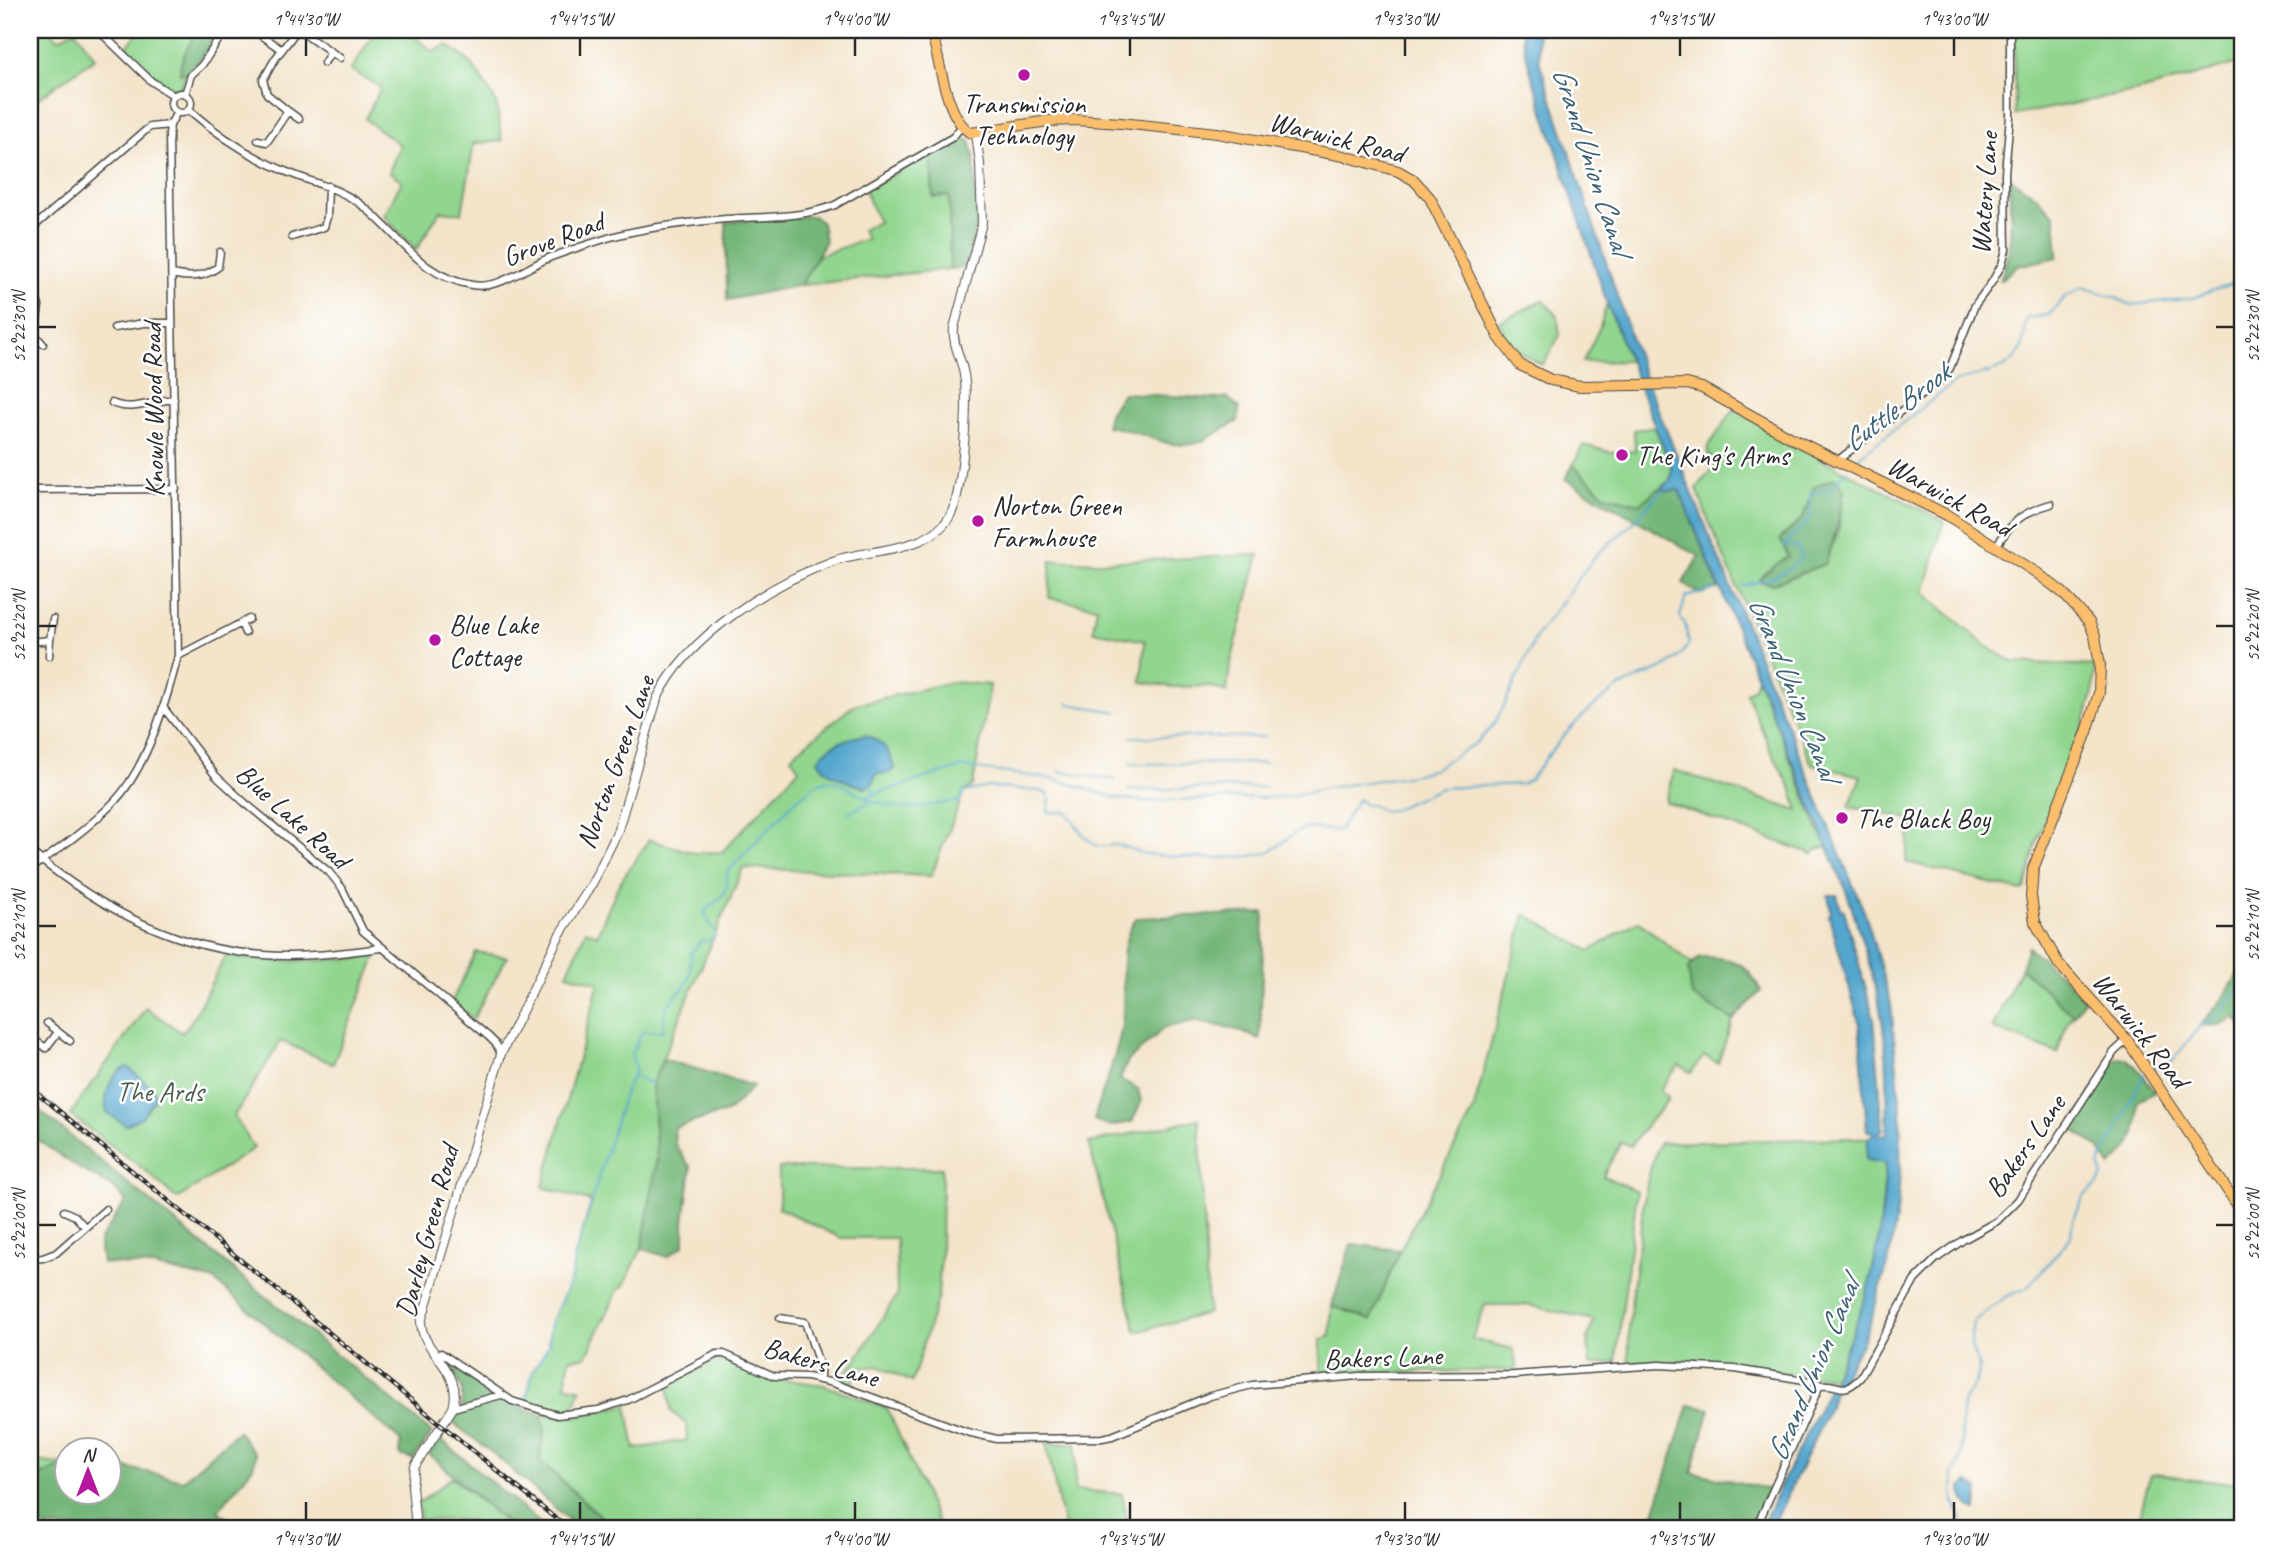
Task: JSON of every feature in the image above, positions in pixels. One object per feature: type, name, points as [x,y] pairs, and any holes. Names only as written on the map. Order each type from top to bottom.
[{"type":"main road","points":[[931,30],[953,113],[961,127],[971,134],[976,134]]},
{"type":"main road","name":"Warwick Road","points":[[976,134],[1061,120],[1121,123],[1242,138],[1344,156],[1398,171],[1415,180],[1430,198],[1499,337],[1520,365],[1536,374],[1569,385],[1598,388],[1687,384],[1702,388],[1837,461],[1947,515],[2063,593],[2089,622],[2095,636],[2101,665],[2099,693],[2087,732],[2033,869],[2031,896],[2035,922],[2059,962],[2127,1040],[2242,1212]]},
{"type":"street","points":[[98,30],[151,80],[174,96],[185,94]]},
{"type":"street","points":[[185,94],[191,75],[202,65],[225,30]]},
{"type":"street","points":[[253,30],[282,50]]},
{"type":"street","points":[[299,119],[271,99],[264,88],[263,80],[267,72],[298,30],[340,58]]},
{"type":"street","name":"Watery Lane","points":[[1837,461],[1942,379],[1951,368],[1975,305],[2002,264],[2007,250],[2005,173],[2010,116],[2010,30]]},
{"type":"street","points":[[324,63],[331,52]]},
{"type":"street","points":[[174,96],[172,106],[177,111],[189,110],[191,102],[185,94]]},
{"type":"street","name":"Grove Road","points":[[189,110],[215,132],[263,161],[351,197],[366,208],[424,265],[453,281],[481,286],[613,236],[725,219],[800,215],[820,210],[835,205],[953,137],[961,127]]},
{"type":"street","name":"Knowle Wood Road","points":[[30,869],[76,836],[115,801],[129,782],[149,743],[163,707],[178,656],[170,125],[177,111]]},
{"type":"street","points":[[258,140],[269,144],[288,111]]},
{"type":"street","points":[[30,230],[150,127],[170,125]]},
{"type":"street","name":"Norton Green Lane","points":[[501,1054],[560,934],[592,884],[618,833],[657,699],[671,672],[708,636],[773,589],[835,561],[864,552],[917,542],[940,529],[952,512],[962,459],[965,383],[953,335],[982,223],[976,134]]},
{"type":"street","points":[[292,237],[324,227],[328,186]]},
{"type":"street","points":[[172,274],[189,278],[210,273],[218,267],[220,252]]},
{"type":"street","points":[[30,283],[39,306],[32,336],[43,344]]},
{"type":"street","points":[[114,328],[144,323],[173,323]]},
{"type":"street","points":[[111,403],[120,407],[135,407],[153,401],[174,399]]},
{"type":"street","points":[[30,490],[176,489]]},
{"type":"street","points":[[1996,546],[2022,515],[2051,504]]},
{"type":"street","points":[[48,656],[53,619]]},
{"type":"street","points":[[178,656],[249,619]]},
{"type":"street","points":[[241,624],[245,633]]},
{"type":"street","points":[[30,642],[50,640]]},
{"type":"street","name":"Blue Lake Road","points":[[163,707],[216,776],[329,872],[342,888],[363,932],[489,1037],[501,1054]]},
{"type":"street","points":[[30,851],[81,891],[124,916],[162,933],[206,946],[265,955],[346,953],[381,948]]},
{"type":"street","points":[[47,1023],[70,1041]]},
{"type":"street","points":[[30,1037],[46,1048],[58,1032]]},
{"type":"street","points":[[489,1037],[508,1038]]},
{"type":"street","name":"Bakers Lane","points":[[438,1354],[441,1353],[501,1395],[529,1408],[557,1415],[572,1415],[628,1400],[717,1354],[724,1354],[774,1376],[820,1380],[967,1432],[998,1439],[1102,1438],[1210,1396],[1252,1385],[1359,1376],[1514,1375],[1675,1365],[1745,1370],[1848,1389],[1860,1378],[1915,1280],[1936,1259],[1997,1221],[2018,1200],[2114,1052],[2127,1040]]},
{"type":"street","name":"Darley Green Road","points":[[453,1408],[456,1399],[453,1382],[438,1354],[425,1340],[421,1322],[501,1054]]},
{"type":"street","points":[[30,1259],[56,1253],[106,1209]]},
{"type":"street","points":[[64,1210],[75,1216],[85,1227]]},
{"type":"street","points":[[780,1318],[805,1322],[820,1367],[820,1380]]},
{"type":"street","points":[[1756,1528],[1820,1385]]},
{"type":"street","points":[[416,1528],[412,1486],[415,1466],[453,1408],[501,1395]]},
{"type":"green space","points":[[30,30],[51,30],[58,39],[75,30],[95,58],[30,104]]},
{"type":"green space","points":[[140,30],[220,30],[187,73],[180,87],[175,90],[149,73],[125,49]]},
{"type":"green space","points":[[196,30],[220,30],[187,73],[180,73],[183,56]]},
{"type":"green space","points":[[376,30],[412,30],[416,38],[433,52],[447,45],[471,63],[496,102],[502,141],[474,143],[462,213],[440,211],[416,250],[384,216],[402,181],[389,172],[400,145],[365,119],[381,88],[351,70]]},
{"type":"green space","points":[[2014,30],[2242,30],[2242,62],[2144,90],[2015,115]]},
{"type":"green space","points":[[962,139],[970,141],[974,155],[977,223],[965,268],[950,269],[949,196],[933,197],[931,154]]},
{"type":"green space","points":[[931,154],[933,196],[949,196],[950,269],[801,285],[817,256],[867,239],[862,230],[878,222],[865,190]]},
{"type":"green space","points":[[2009,177],[2037,197],[2055,216],[2058,257],[2017,266],[1999,281],[2009,243]]},
{"type":"green space","points":[[813,216],[822,223],[825,242],[801,285],[727,300],[726,222]]},
{"type":"green space","points":[[1543,300],[1557,316],[1560,335],[1543,365],[1517,348],[1499,322]]},
{"type":"green space","points":[[1607,303],[1629,361],[1583,362],[1600,327]]},
{"type":"green space","points":[[1123,393],[1216,399],[1227,397],[1239,408],[1238,421],[1198,443],[1171,444],[1106,426],[1110,412]]},
{"type":"green space","points":[[1734,409],[1797,447],[1944,521],[1924,593],[1985,645],[2013,662],[2095,666],[2093,693],[2084,725],[2037,841],[2025,889],[2021,891],[1906,862],[1911,819],[1849,807],[1861,776],[1812,765],[1697,488],[1717,463],[1708,454],[1708,447]],"holes":[[[1814,487],[1844,490],[1838,532],[1825,563],[1794,577],[1764,574],[1789,556],[1780,539],[1803,518]]]},
{"type":"green space","points":[[1655,427],[1672,470],[1670,480],[1640,504],[1604,495],[1573,465],[1583,445],[1610,452],[1635,451],[1634,430]]},
{"type":"green space","points":[[1573,465],[1604,495],[1640,504],[1657,489],[1679,490],[1719,588],[1700,594],[1683,583],[1699,556],[1565,479]]},
{"type":"green space","points":[[1835,478],[1844,490],[1837,528],[1825,564],[1773,584],[1759,581],[1788,556],[1780,539],[1803,518],[1814,487]]},
{"type":"green space","points":[[1259,555],[1230,666],[1227,692],[1209,686],[1173,687],[1141,682],[1145,641],[1093,631],[1097,607],[1049,598],[1051,560],[1097,562]]},
{"type":"green space","points":[[1757,677],[1818,829],[1828,846],[1813,854],[1665,802],[1674,770],[1798,811],[1792,790],[1773,755],[1746,693],[1754,688]]},
{"type":"green space","points":[[952,682],[990,685],[973,786],[964,792],[931,876],[743,868],[652,1084],[657,1159],[642,1248],[624,1285],[618,1290],[586,1357],[570,1358],[565,1385],[581,1389],[572,1412],[525,1402],[533,1371],[548,1346],[551,1323],[571,1279],[575,1255],[592,1202],[543,1187],[599,983],[567,974],[586,930],[597,935],[619,884],[649,840],[695,853],[722,852],[799,769],[791,756],[854,705]]},
{"type":"green space","points":[[1264,913],[1260,1039],[1231,1028],[1193,1021],[1164,1028],[1128,1061],[1120,1079],[1138,1089],[1141,1102],[1132,1122],[1109,1126],[1094,1120],[1120,1037],[1123,957],[1129,931],[1136,918]]},
{"type":"green space","points":[[1525,914],[1590,951],[1638,921],[1692,964],[1688,968],[1692,996],[1733,1020],[1718,1063],[1704,1056],[1691,1073],[1679,1065],[1660,1090],[1669,1098],[1630,1146],[1621,1142],[1603,1176],[1637,1191],[1616,1362],[1590,1365],[1588,1337],[1594,1320],[1528,1305],[1485,1305],[1472,1339],[1513,1349],[1517,1370],[1321,1374],[1321,1339],[1330,1337],[1332,1306],[1371,1320],[1400,1250],[1473,1112]]},
{"type":"green space","points":[[2028,947],[2062,976],[2084,1000],[2073,1015],[2021,968]]},
{"type":"green space","points":[[476,952],[507,957],[473,1019],[452,1001]]},
{"type":"green space","name":"The Ards","points":[[226,955],[282,961],[376,957],[333,1064],[281,1041],[234,1116],[254,1148],[177,1199],[146,1171],[70,1115],[146,1008],[182,1033],[191,1022]]},
{"type":"green space","points":[[1700,957],[1737,963],[1749,972],[1761,991],[1733,1020],[1692,996],[1688,968]]},
{"type":"green space","points":[[2021,968],[2073,1015],[2067,1023],[2057,1053],[1992,1028]]},
{"type":"green space","points":[[2242,968],[2242,1026],[2235,1017],[2219,1025],[2200,1026],[2221,1001]]},
{"type":"green space","points":[[2126,1058],[2156,1092],[2138,1101],[2136,1130],[2130,1145],[2110,1166],[2099,1148],[2071,1128],[2092,1091],[2116,1059]]},
{"type":"green space","points":[[663,1059],[753,1086],[729,1111],[674,1128],[675,1144],[691,1168],[684,1245],[667,1257],[642,1248],[657,1159],[652,1084]]},
{"type":"green space","points":[[30,1103],[432,1433],[413,1459],[400,1455],[401,1441],[214,1280],[152,1266],[102,1263],[99,1241],[126,1201],[113,1187],[80,1169],[30,1135]]},
{"type":"green space","points":[[1199,1119],[1208,1313],[1136,1332],[1089,1143]]},
{"type":"green space","points":[[1887,1137],[1875,1260],[1865,1300],[1834,1376],[1794,1374],[1715,1362],[1629,1363],[1631,1303],[1643,1205],[1651,1167],[1660,1143]]},
{"type":"green space","points":[[779,1168],[942,1168],[938,1296],[912,1382],[878,1366],[861,1368],[851,1384],[840,1379],[856,1360],[897,1295],[896,1238],[841,1238],[779,1208]]},
{"type":"green space","points":[[1351,1244],[1400,1250],[1371,1320],[1332,1306]]},
{"type":"green space","points":[[716,1361],[734,1361],[778,1379],[824,1385],[887,1408],[940,1528],[613,1528],[539,1460],[545,1429],[541,1414],[578,1416],[627,1405],[635,1449],[687,1440],[686,1424],[671,1411],[668,1384]]},
{"type":"green space","points":[[451,1368],[487,1387],[503,1401],[541,1414],[545,1429],[539,1460],[613,1528],[578,1528],[495,1455],[452,1422],[462,1410],[462,1388]]},
{"type":"green space","points":[[1689,1405],[1710,1409],[1692,1472],[1768,1489],[1752,1528],[1655,1528],[1650,1525]]},
{"type":"green space","points":[[238,1431],[256,1455],[253,1467],[218,1511],[242,1528],[47,1528],[30,1520],[30,1480],[52,1471],[52,1506],[122,1506],[122,1467],[183,1480]]},
{"type":"green space","points":[[439,1438],[546,1528],[512,1528],[429,1454]]},
{"type":"green space","points":[[1046,1443],[1076,1444],[1075,1490],[1122,1494],[1129,1528],[1064,1528]]},
{"type":"green space","points":[[30,1460],[52,1463],[52,1471],[30,1480]]},
{"type":"green space","points":[[2162,1474],[2194,1480],[2242,1483],[2242,1528],[2137,1528],[2150,1475]]},
{"type":"green space","points":[[452,1477],[512,1528],[472,1528],[470,1520],[420,1520],[418,1504]]},
{"type":"water","points":[[1523,30],[1537,30],[1540,64],[1643,373],[1866,916],[1891,1004],[1901,1113],[1897,1213],[1888,1263],[1861,1344],[1834,1392],[1824,1419],[1772,1528],[1761,1528],[1854,1329],[1869,1284],[1880,1232],[1886,1163],[1866,1160],[1868,1138],[1873,1134],[1867,1131],[1859,1022],[1829,916],[1831,912],[1828,895],[1837,895],[1841,910],[1844,910],[1874,1018],[1883,1130],[1878,1133],[1880,1135],[1887,1134],[1887,1068],[1882,1019],[1869,962],[1847,893],[1679,490],[1661,489],[1670,480],[1672,470],[1607,303],[1531,73],[1522,37]]},
{"type":"water","points":[[866,735],[884,747],[894,768],[890,773],[876,774],[872,785],[865,788],[838,778],[827,771],[818,760],[833,745]]},
{"type":"water","points":[[128,1067],[153,1089],[156,1097],[142,1117],[126,1125],[107,1113],[106,1099],[112,1079]]},
{"type":"water","points":[[1968,1482],[1979,1488],[1977,1510],[1965,1502],[1962,1495],[1961,1488]]},
{"type":"waterway","name":"Cuttle Brook","points":[[1853,464],[1955,382],[2007,365],[2022,348],[2027,318],[2049,315],[2065,297],[2082,287],[2131,305],[2193,298],[2239,281],[2242,277]]},
{"type":"waterway","name":"Cuttle Brook","points":[[1742,586],[1782,573],[1796,563],[1802,556],[1797,547],[1784,546],[1808,521],[1810,494],[1831,488],[1847,470]]},
{"type":"waterway","points":[[866,797],[961,767],[1054,779],[1116,798],[1142,801],[1287,797],[1432,770],[1476,743],[1492,727],[1537,635],[1596,555],[1633,523],[1662,490]]},
{"type":"waterway","points":[[633,1075],[636,1069],[631,1054],[643,1031],[664,1031],[663,1019],[667,1006],[686,985],[690,974],[691,953],[701,941],[712,940],[715,933],[705,914],[706,909],[724,894],[727,872],[796,800],[817,784],[829,780],[844,785],[871,801],[905,809],[960,801],[964,792],[989,787],[1040,791],[1047,794],[1050,800],[1048,812],[1066,812],[1085,837],[1099,846],[1119,845],[1146,854],[1189,858],[1253,856],[1275,848],[1301,830],[1339,830],[1358,799],[1365,805],[1372,805],[1382,811],[1392,810],[1441,788],[1522,784],[1531,779],[1580,718],[1617,689],[1665,667],[1681,654],[1689,644],[1685,624],[1680,616],[1686,597],[1715,589]]},
{"type":"waterway","points":[[1068,704],[1118,712]]},
{"type":"waterway","points":[[1130,737],[1266,737]]},
{"type":"waterway","points":[[1130,764],[1265,763]]},
{"type":"waterway","points":[[1059,771],[1115,780]]},
{"type":"waterway","points":[[872,785],[873,794]]},
{"type":"waterway","points":[[1128,790],[1266,787]]},
{"type":"waterway","points":[[848,813],[871,801]]},
{"type":"waterway","points":[[2152,1069],[2173,1060],[2200,1026],[2220,1014],[2242,984]]},
{"type":"waterway","points":[[1961,1528],[1961,1515],[1954,1502],[1953,1473],[1960,1458],[1963,1405],[1979,1370],[1971,1343],[1973,1322],[2005,1297],[2027,1288],[2071,1237],[2072,1223],[2084,1196],[2103,1176],[2099,1164],[2144,1074]]},
{"type":"waterway","points":[[526,1401],[533,1371],[548,1346],[551,1323],[571,1279],[575,1255],[624,1094],[633,1075],[652,1084]]},
{"type":"railway","points":[[30,1087],[567,1528]]},
{"type":"place","name":"Transmission Technology","points":[[1024,75]]},
{"type":"place","name":"The King's Arms","points":[[1622,455]]},
{"type":"place","name":"Norton Green Farmhouse","points":[[978,521]]},
{"type":"place","name":"Blue Lake Cottage","points":[[435,640]]},
{"type":"place","name":"The Black Boy","points":[[1842,818]]},
{"type":"water label","name":"Grand Union Canal","points":[[1592,160]]},
{"type":"water label","name":"Grand Union Canal","points":[[1794,688]]},
{"type":"water label","name":"Grand Union Canal","points":[[1813,1370]]}]
